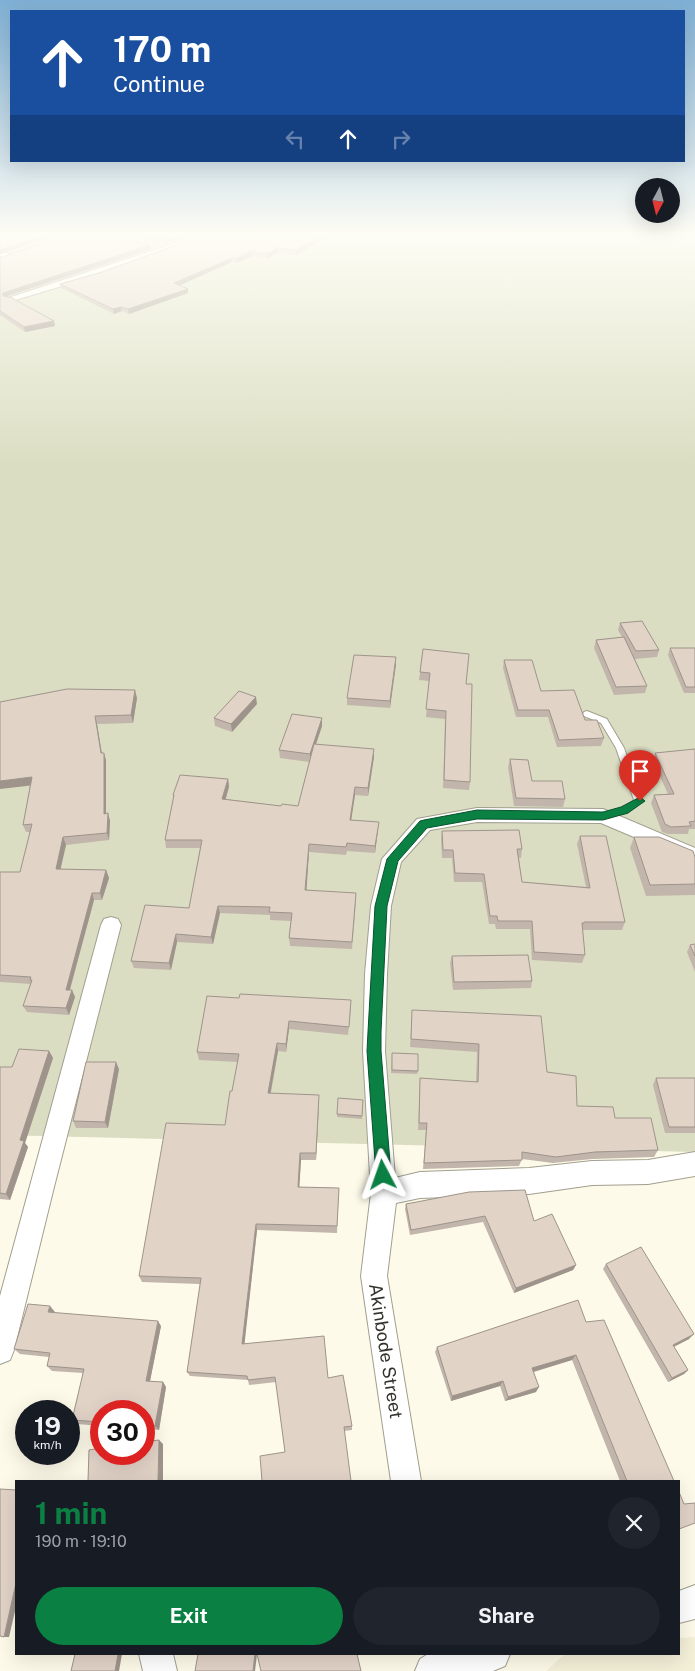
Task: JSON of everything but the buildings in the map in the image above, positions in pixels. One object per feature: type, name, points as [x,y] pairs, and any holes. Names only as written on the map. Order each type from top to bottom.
[{"type":"street","name":"Akinbode Street","points":[[406,1480],[374,1276],[384,1193],[374,1051],[381,906],[392,859],[424,824],[477,814],[603,816],[695,856]]},
{"type":"street","points":[[0,1350],[40,1187],[111,925]]},
{"type":"street","points":[[384,1193],[420,1185],[530,1181],[592,1173],[648,1172],[695,1164]]},
{"type":"street","points":[[680,1607],[695,1602]]},
{"type":"street","points":[[156,1655],[160,1671]]},
{"type":"street","points":[[433,1664],[487,1655]]},
{"type":"lane","points":[[588,714],[604,721],[620,748],[640,801],[624,810],[603,816]]},
{"type":"shaded area","points":[[695,1637],[695,1671],[546,1671],[564,1655],[680,1655],[680,1638]]},
{"type":"green space","points":[[0,314],[695,314],[695,1152],[0,1135]]},
{"type":"route","points":[[383,1175],[374,1051],[376,974],[381,906],[392,859],[424,824],[477,814],[603,816],[624,810],[640,801]]}]
